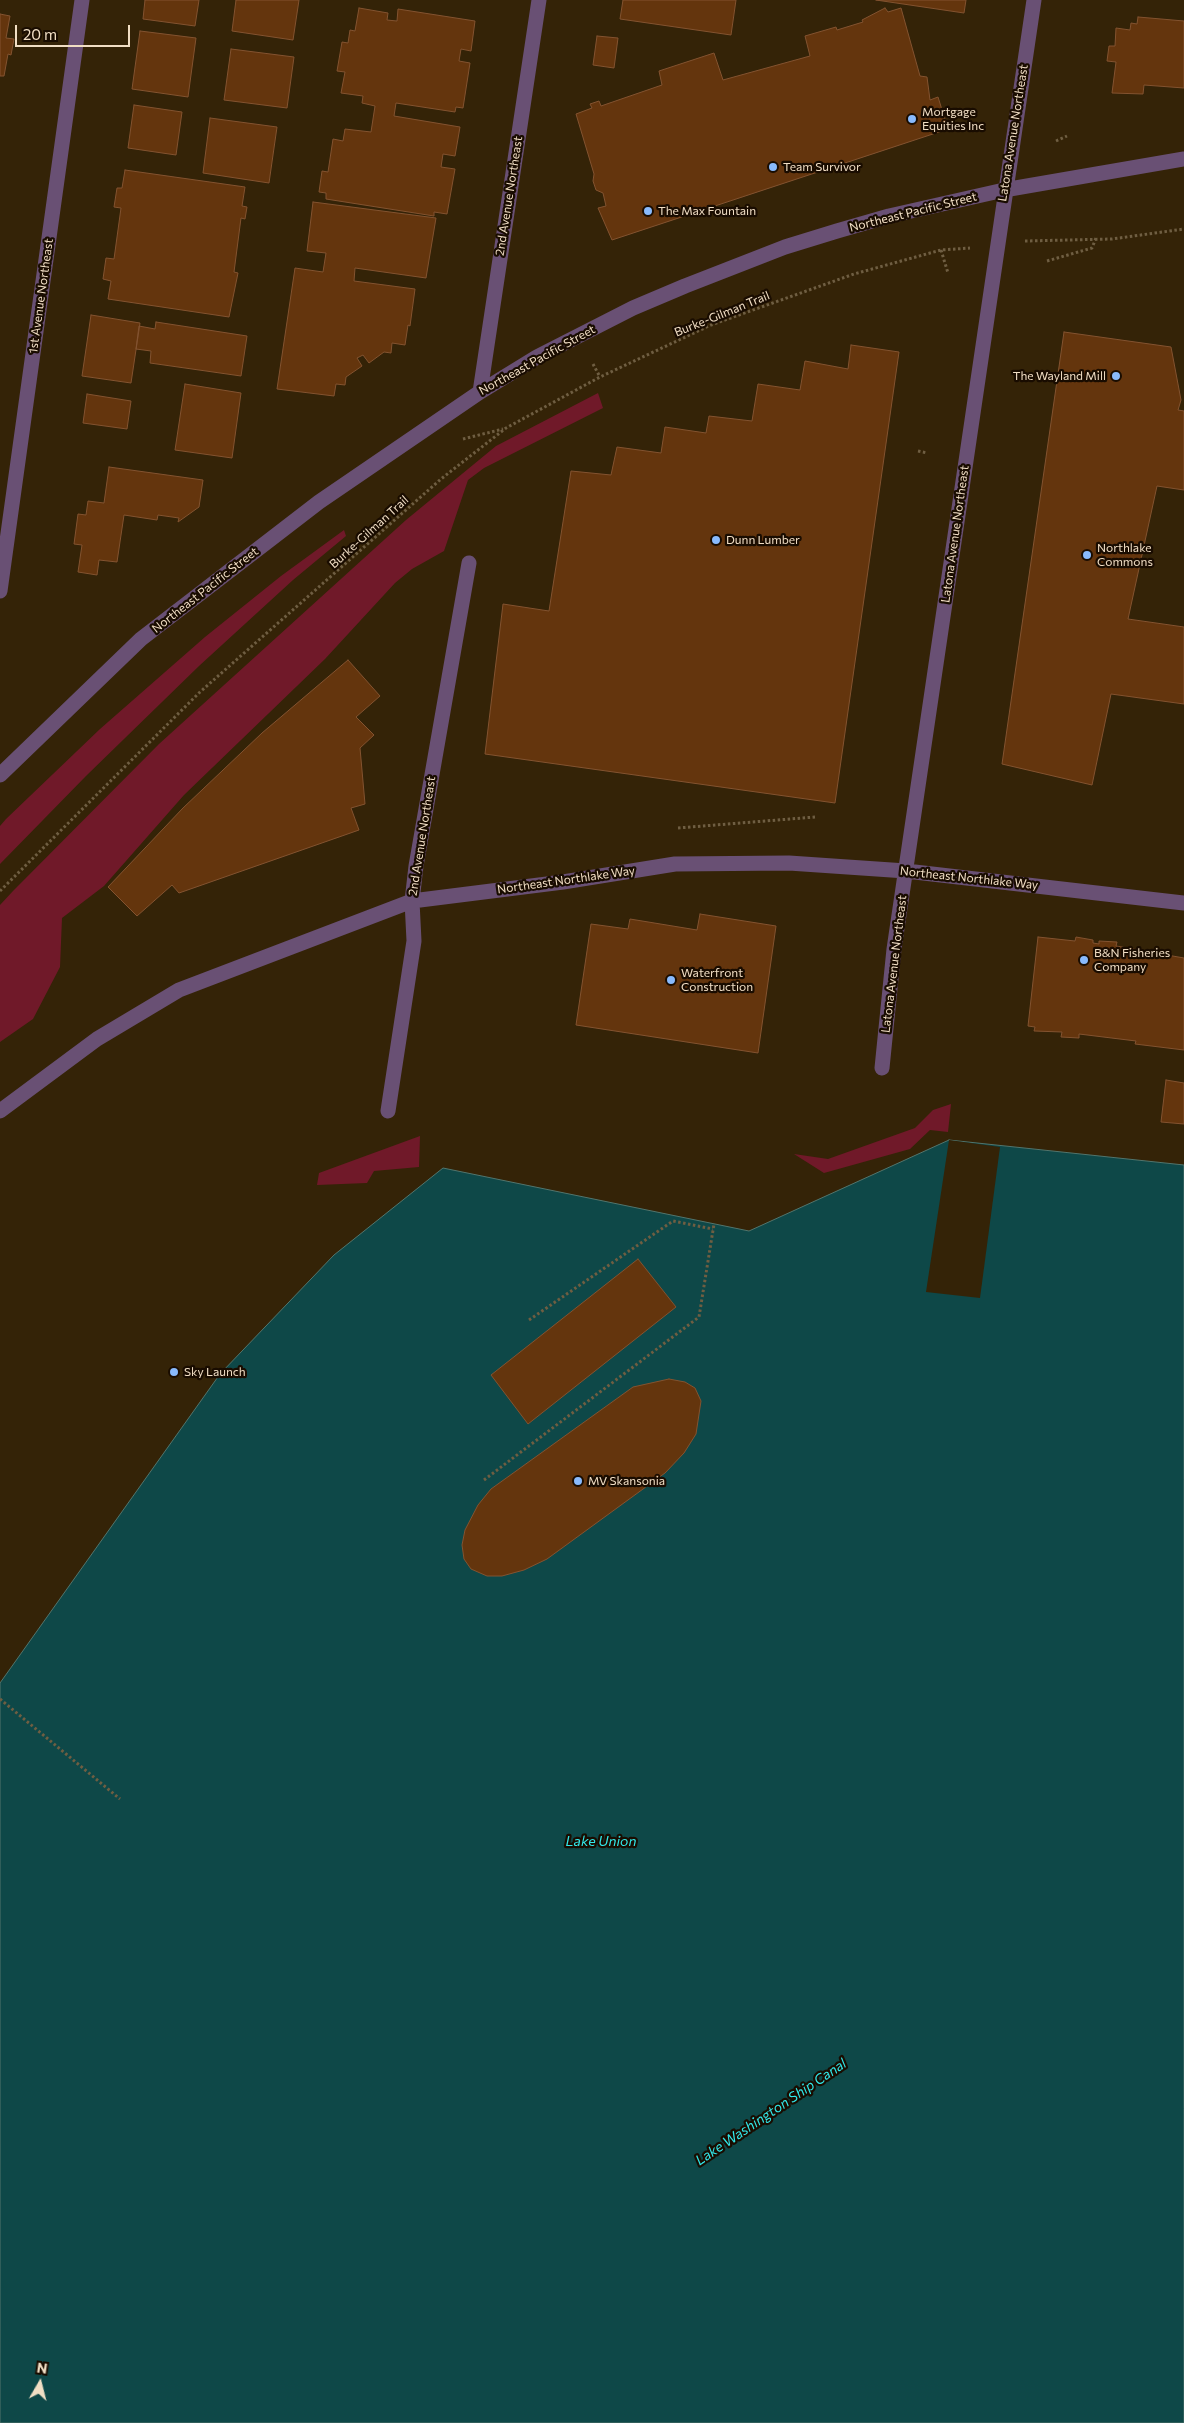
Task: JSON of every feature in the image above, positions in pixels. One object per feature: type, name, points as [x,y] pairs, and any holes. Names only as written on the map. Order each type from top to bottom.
[{"type":"street","name":"1st Avenue Northeast","points":[[0,591],[82,0]]},
{"type":"street","name":"2nd Avenue Northeast","points":[[480,392],[538,0]]},
{"type":"street","name":"Latona Avenue Northeast","points":[[882,1068],[894,949],[1004,190],[1034,0]]},
{"type":"street","name":"Northeast Pacific Street","points":[[0,775],[140,639],[319,502],[480,392],[537,357],[633,308],[735,266],[803,242],[889,216],[1004,190],[1184,159]]},
{"type":"street","name":"2nd Avenue Northeast","points":[[388,1111],[414,941],[412,901],[424,818],[469,563]]},
{"type":"street","name":"Northeast Northlake Way","points":[[0,1111],[97,1039],[179,990],[412,901],[563,882],[675,864],[790,864],[906,871],[1184,903]]},
{"type":"path","points":[[1056,141],[1067,136]]},
{"type":"path","points":[[1032,241],[1112,239],[1184,229]]},
{"type":"path","points":[[1047,262],[1092,248],[1096,238]]},
{"type":"path","name":"Burke-Gilman Trail","points":[[0,891],[200,692],[441,479],[506,428],[600,377],[711,325],[854,274],[941,250],[956,249]]},
{"type":"path","points":[[941,250],[948,273]]},
{"type":"path","points":[[593,364],[600,377]]},
{"type":"path","name":"Burke-Gilman Trail","points":[[460,440],[506,428]]},
{"type":"path","points":[[918,451],[927,453]]},
{"type":"path","points":[[678,828],[815,817]]},
{"type":"path","points":[[529,1320],[673,1220],[713,1229]]},
{"type":"path","points":[[484,1480],[699,1316],[714,1224]]},
{"type":"path","points":[[0,1699],[120,1799]]},
{"type":"shaded area","points":[[598,393],[603,408],[484,468],[468,480],[444,551],[412,569],[395,583],[325,659],[184,795],[104,886],[62,918],[60,967],[33,1019],[0,1042],[0,905],[159,744],[406,520],[496,446]]},
{"type":"shaded area","points":[[344,530],[346,536],[293,580],[199,666],[86,776],[0,864],[0,826],[6,819],[100,729],[205,637],[281,576]]},
{"type":"shaded area","points":[[951,1104],[948,1132],[930,1130],[910,1149],[824,1173],[794,1154],[828,1159],[915,1128],[933,1110]]},
{"type":"shaded area","points":[[420,1136],[419,1167],[374,1171],[367,1183],[317,1185],[319,1173]]},
{"type":"water","name":"Lake Union","points":[[949,1140],[1184,1165],[1184,2423],[0,2423],[0,1683],[220,1374],[334,1255],[443,1168],[749,1231]]},
{"type":"pier","points":[[949,1140],[1000,1147],[980,1298],[926,1292]]},
{"type":"building","points":[[145,0],[199,0],[195,26],[143,19]]},
{"type":"building","points":[[236,0],[299,0],[293,40],[232,31]]},
{"type":"building","points":[[623,0],[736,0],[731,35],[620,19]]},
{"type":"building","points":[[876,0],[966,0],[964,13]]},
{"type":"building","points":[[359,8],[388,13],[387,20],[397,21],[398,9],[475,21],[471,51],[461,49],[459,61],[470,63],[463,108],[456,107],[455,112],[396,103],[394,116],[460,127],[455,156],[443,154],[441,167],[455,169],[447,214],[434,212],[434,216],[326,199],[326,193],[319,192],[322,171],[328,172],[333,139],[343,141],[345,129],[371,132],[375,106],[362,103],[363,96],[341,93],[345,72],[337,71],[342,42],[348,43],[350,30],[355,31]]},
{"type":"building","points":[[885,8],[888,12],[901,8],[920,76],[927,77],[930,100],[938,97],[948,129],[612,240],[598,208],[606,206],[603,193],[596,190],[593,181],[594,174],[576,114],[592,108],[590,104],[599,101],[601,106],[662,85],[659,71],[714,53],[723,80],[810,56],[805,36],[836,27],[837,30],[863,22],[862,20]]},
{"type":"building","points":[[0,14],[10,16],[6,38],[14,39],[11,55],[8,54],[4,76],[0,76]]},
{"type":"building","points":[[1138,17],[1184,21],[1184,88],[1144,85],[1143,94],[1112,93],[1116,62],[1107,61],[1109,46],[1115,46],[1116,28],[1130,30],[1131,23],[1137,24]]},
{"type":"building","points":[[140,31],[196,38],[188,97],[132,89]]},
{"type":"building","points":[[597,36],[618,38],[614,68],[593,65]]},
{"type":"building","points":[[231,49],[294,57],[287,108],[224,100]]},
{"type":"building","points":[[134,105],[182,112],[176,155],[128,148]]},
{"type":"building","points":[[210,118],[277,127],[269,183],[203,173]]},
{"type":"building","points":[[125,170],[245,187],[242,206],[247,207],[245,219],[241,218],[234,272],[238,273],[229,317],[108,299],[111,281],[103,279],[106,258],[114,259],[121,208],[114,207],[117,188],[122,188]]},
{"type":"building","points":[[313,202],[436,218],[426,278],[355,268],[354,281],[415,289],[410,326],[408,325],[405,345],[392,343],[391,353],[384,352],[369,363],[363,355],[357,358],[362,366],[346,377],[345,385],[336,384],[334,396],[277,389],[295,268],[323,272],[326,253],[307,251]]},
{"type":"building","points":[[91,315],[140,323],[131,383],[82,376]]},
{"type":"building","points":[[156,322],[247,336],[241,376],[150,363],[151,351],[136,349],[139,326],[155,329]]},
{"type":"building","name":"Northlake Commons","points":[[1064,332],[1171,347],[1181,400],[1178,410],[1184,411],[1184,490],[1157,486],[1128,619],[1184,627],[1184,704],[1111,694],[1092,785],[1002,764]]},
{"type":"building","name":"Dunn Lumber","points":[[851,345],[899,352],[835,803],[485,754],[503,604],[549,611],[571,471],[611,475],[617,447],[661,453],[665,427],[706,433],[709,416],[752,421],[758,384],[800,390],[805,361],[848,369]]},
{"type":"building","points":[[185,384],[241,393],[232,458],[175,450]]},
{"type":"building","points":[[87,394],[131,401],[127,429],[83,423]]},
{"type":"building","points":[[109,467],[203,480],[199,507],[178,522],[179,518],[158,515],[157,520],[124,515],[117,562],[99,560],[97,575],[78,572],[82,545],[74,544],[78,514],[86,515],[88,501],[104,503]]},
{"type":"building","points":[[348,660],[380,696],[356,717],[374,735],[360,748],[365,804],[351,808],[359,830],[179,893],[172,885],[137,916],[108,887],[183,808],[262,733]]},
{"type":"building","points":[[700,914],[776,926],[758,1053],[576,1025],[591,924],[628,929],[630,919],[697,930]]},
{"type":"building","points":[[1038,937],[1075,941],[1076,937],[1093,940],[1093,943],[1099,944],[1099,941],[1117,942],[1116,946],[1184,958],[1184,1050],[1135,1044],[1136,1041],[1079,1034],[1079,1038],[1061,1037],[1062,1032],[1034,1031],[1035,1027],[1028,1026]]},
{"type":"building","points":[[1166,1080],[1184,1083],[1184,1124],[1161,1122]]},
{"type":"building","points":[[638,1259],[676,1307],[528,1424],[491,1375]]},
{"type":"building","name":"MV Skansonia","points":[[669,1379],[685,1382],[695,1388],[701,1401],[696,1434],[684,1453],[665,1473],[547,1559],[524,1570],[502,1576],[487,1576],[471,1569],[464,1559],[462,1545],[465,1530],[478,1505],[491,1489],[633,1387]]},
{"type":"place","name":"Mortgage Equities Inc","points":[[912,119]]},
{"type":"place","name":"Team Survivor","points":[[773,167]]},
{"type":"place","name":"The Max Fountain","points":[[648,211]]},
{"type":"place","name":"The Wayland Mill","points":[[1116,376]]},
{"type":"place","name":"Dunn Lumber","points":[[716,540]]},
{"type":"place","name":"Northlake Commons","points":[[1087,555]]},
{"type":"place","name":"B&N Fisheries Company","points":[[1084,960]]},
{"type":"place","name":"Waterfront Construction","points":[[671,980]]},
{"type":"place","name":"Sky Launch","points":[[174,1372]]},
{"type":"place","name":"MV Skansonia","points":[[578,1481]]},
{"type":"water label","name":"Lake Washington Ship Canal","points":[[771,2112]]}]
